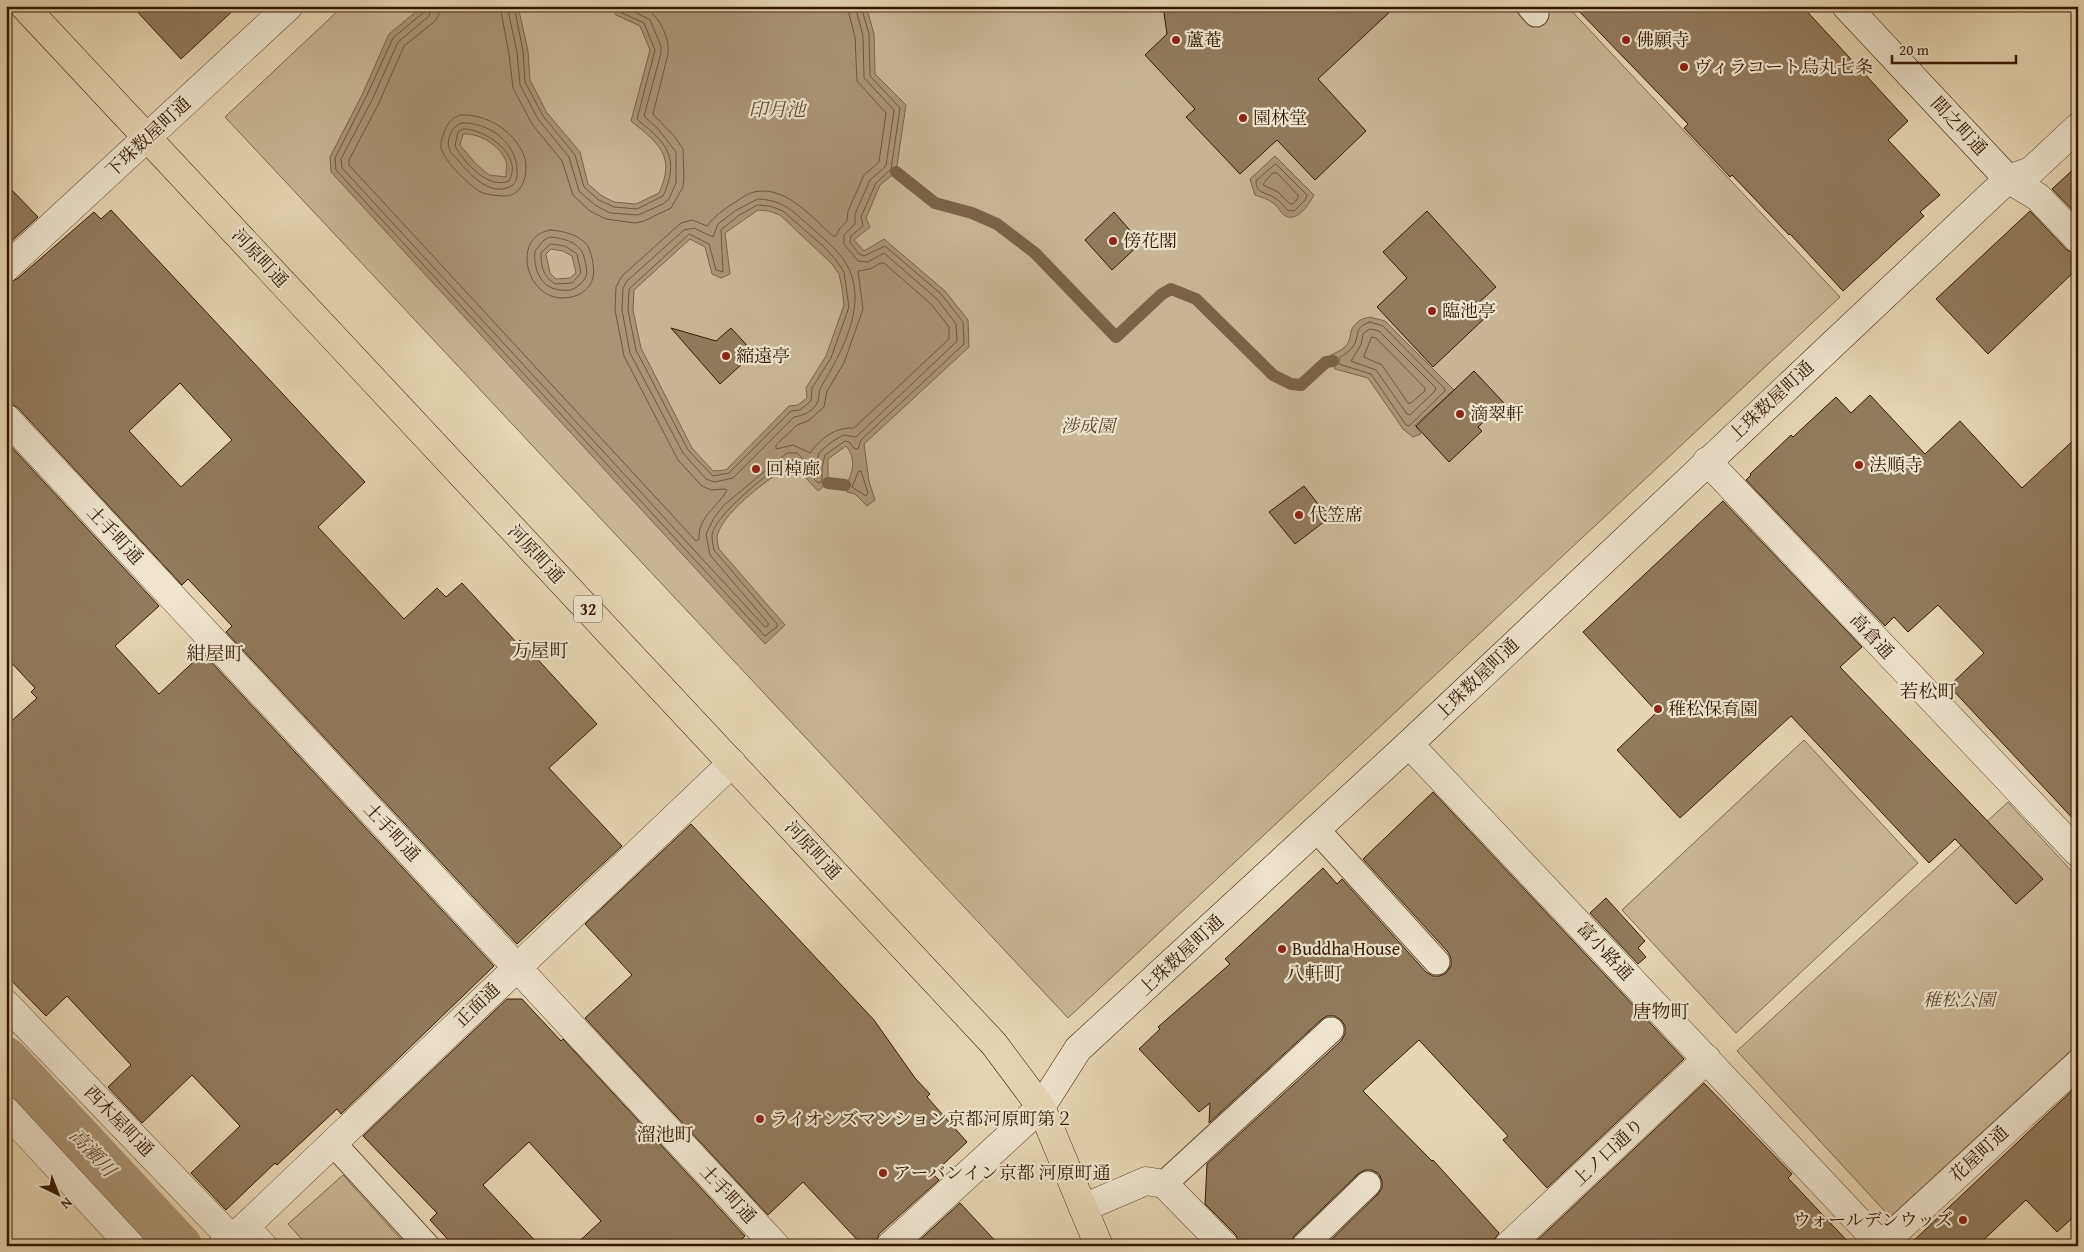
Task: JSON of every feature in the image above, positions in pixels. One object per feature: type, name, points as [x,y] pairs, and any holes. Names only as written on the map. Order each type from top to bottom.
[{"type":"main road","name":"河原町通","points":[[24,6],[991,1041],[1041,1108],[1099,1246]]},
{"type":"street","name":"下珠数屋町通","points":[[6,268],[290,6]]},
{"type":"street","name":"間之町通","points":[[1846,6],[2008,178],[2038,197],[2078,239]]},
{"type":"street","name":"上珠数屋町通","points":[[890,1246],[1041,1108],[1078,1049],[1409,744],[2008,178],[2031,171],[2078,127]]},
{"type":"street","name":"土手町通","points":[[6,418],[776,1246]]},
{"type":"street","name":"高倉通","points":[[1707,461],[2078,853]]},
{"type":"street","name":"富小路通","points":[[1409,744],[1708,1059],[1881,1245]]},
{"type":"street","name":"正面通","points":[[240,1239],[332,1143],[732,764]]},
{"type":"street","name":"西木屋町通","points":[[6,1004],[240,1239]]},
{"type":"street","name":"上ノ口通り","points":[[1508,1246],[1708,1059]]},
{"type":"street","name":"花屋町通","points":[[1881,1245],[2078,1064]]},
{"type":"street","points":[[6,1112],[132,1246]]},
{"type":"street","points":[[1083,1208],[1146,1181],[1164,1184],[1225,1246]]},
{"type":"lane","points":[[1317,830],[1437,962]]},
{"type":"lane","points":[[1164,1184],[1331,1030]]},
{"type":"lane","points":[[332,1143],[427,1246]]},
{"type":"lane","points":[[1304,1246],[1368,1184]]},
{"type":"green space","name":"渉成園","points":[[343,6],[1567,6],[1840,297],[1068,1018],[225,117]]},
{"type":"green space","points":[[1804,740],[1918,863],[1736,1033],[1622,910]]},
{"type":"green space","name":"稚松公園","points":[[2008,802],[2078,878],[2078,1044],[1890,1217],[1737,1051]]},
{"type":"green space","points":[[343,1175],[407,1246],[308,1246],[288,1224]]},
{"type":"water","name":"印月池","points":[[423,6],[518,6],[528,51],[530,80],[547,113],[580,152],[588,184],[602,196],[614,202],[636,204],[659,193],[666,169],[665,160],[657,144],[631,121],[650,50],[640,26],[616,15],[611,6],[866,6],[874,34],[875,74],[906,105],[896,172],[880,185],[866,218],[870,227],[854,240],[864,251],[884,239],[945,291],[968,320],[969,347],[864,444],[869,481],[875,500],[867,506],[855,494],[847,492],[845,485],[853,466],[851,455],[846,446],[828,459],[828,483],[818,491],[792,463],[750,495],[723,523],[717,535],[719,549],[785,625],[765,644],[331,172],[330,157],[362,95],[389,34]],"holes":[[[463,134],[482,138],[494,145],[506,161],[506,177],[489,175],[476,164],[460,145]],[[758,210],[780,215],[832,264],[839,274],[844,305],[826,356],[806,388],[807,398],[798,405],[789,406],[726,470],[713,471],[692,448],[641,348],[633,310],[634,290],[690,239],[705,247],[712,274],[721,278],[730,274],[725,233]],[[551,249],[563,251],[572,256],[576,273],[570,278],[556,279],[550,273],[546,254]]]},
{"type":"water","points":[[1275,156],[1314,195],[1302,212],[1293,217],[1284,215],[1271,202],[1255,195],[1250,179]]},
{"type":"water","points":[[1370,317],[1385,321],[1454,390],[1415,425],[1421,434],[1413,437],[1403,429],[1368,378],[1335,369],[1331,355],[1340,351],[1345,346],[1354,326],[1359,321]]},
{"type":"building","points":[[132,6],[238,6],[181,59]]},
{"type":"building","points":[[1163,6],[1396,6],[1318,79],[1366,131],[1315,180],[1277,140],[1240,174],[1186,117],[1195,109],[1145,55],[1167,34]]},
{"type":"building","points":[[1574,6],[1802,6],[1908,121],[1888,140],[1940,195],[1920,212],[1924,216],[1843,291],[1732,175],[1730,177],[1684,128],[1688,124]]},
{"type":"building","points":[[2078,165],[2078,216],[2052,189]]},
{"type":"building","points":[[6,184],[38,217],[6,246]]},
{"type":"building","points":[[111,210],[365,482],[318,527],[404,619],[437,588],[446,597],[462,583],[517,643],[520,640],[597,724],[549,768],[622,846],[517,944],[226,632],[232,626],[188,579],[182,585],[17,407],[6,403],[6,283],[17,279],[94,212],[101,219]],"holes":[[[180,383],[232,440],[181,487],[129,431]]]},
{"type":"building","points":[[1427,211],[1496,287],[1476,305],[1487,316],[1433,367],[1377,307],[1407,278],[1383,252]]},
{"type":"building","points":[[2030,211],[2067,250],[2078,254],[2078,268],[1988,354],[1936,299]]},
{"type":"building","name":"傍花閣","points":[[1114,212],[1141,243],[1112,270],[1085,240]]},
{"type":"building","name":"縮遠亭","points":[[671,328],[716,341],[731,328],[754,353],[720,384]]},
{"type":"building","name":"滴翠軒","points":[[1474,371],[1504,403],[1478,427],[1482,431],[1449,462],[1416,426]]},
{"type":"building","points":[[1870,395],[1925,454],[1960,421],[2022,488],[2078,436],[2078,824],[1949,686],[1984,653],[1938,605],[1908,632],[1894,617],[1885,626],[1746,480],[1791,435],[1793,437],[1836,397],[1851,413]]},
{"type":"building","points":[[6,441],[159,606],[115,646],[159,694],[203,653],[494,966],[341,1114],[337,1109],[277,1165],[275,1163],[226,1210],[191,1173],[240,1126],[192,1075],[142,1123],[108,1087],[131,1065],[67,996],[46,1016],[6,975],[6,726],[37,698],[31,692],[35,688],[6,657]]},
{"type":"building","name":"代笠席","points":[[1304,486],[1329,518],[1295,544],[1269,512]]},
{"type":"building","points":[[1723,501],[1862,647],[1840,667],[2043,879],[2016,904],[1955,839],[1929,863],[1791,716],[1680,818],[1617,750],[1657,712],[1583,632]]},
{"type":"building","points":[[1433,792],[1684,1059],[1547,1188],[1503,1140],[1508,1136],[1419,1040],[1363,1091],[1433,1160],[1499,1233],[1493,1241],[1493,1246],[1325,1246],[1382,1188],[1379,1174],[1372,1170],[1365,1170],[1358,1174],[1294,1236],[1290,1246],[1240,1246],[1236,1235],[1205,1204],[1207,1164],[1341,1041],[1345,1034],[1345,1026],[1335,1016],[1327,1016],[1322,1019],[1209,1123],[1210,1103],[1199,1112],[1139,1049],[1160,1029],[1158,1027],[1230,964],[1225,959],[1323,868],[1337,884],[1342,879],[1426,972],[1433,976],[1440,976],[1446,973],[1451,966],[1451,958],[1448,952],[1363,859]]},
{"type":"building","points":[[691,824],[874,1020],[915,1078],[930,1094],[927,1097],[967,1142],[933,1174],[939,1180],[879,1234],[875,1246],[863,1246],[803,1182],[768,1215],[585,1018],[632,975],[585,924]]},
{"type":"building","points":[[1606,898],[1645,941],[1638,948],[1646,957],[1638,964],[1590,913]]},
{"type":"building","points":[[507,999],[522,999],[561,1041],[563,1039],[745,1236],[735,1246],[574,1246],[601,1221],[529,1142],[483,1185],[540,1246],[454,1246],[430,1220],[437,1213],[363,1136]]},
{"type":"building","points":[[1704,1083],[1792,1174],[1788,1178],[1852,1246],[1531,1246]]},
{"type":"building","points":[[2078,1085],[2078,1213],[2057,1232],[2026,1200],[1977,1246],[1908,1246]]},
{"type":"building","points":[[960,1203],[1000,1246],[913,1246]]},
{"type":"waterway","points":[[896,172],[935,203],[972,213],[997,224],[1035,253],[1116,337],[1162,294],[1171,289],[1196,299],[1273,375],[1291,384],[1301,385],[1326,362],[1333,361]]},
{"type":"waterway","points":[[828,483],[845,485]]},
{"type":"waterway","name":"高瀬川","points":[[6,1059],[180,1246]]},
{"type":"place","name":"蘆菴","points":[[1176,40]]},
{"type":"place","name":"佛願寺","points":[[1626,40]]},
{"type":"place","name":"ヴィラコート烏丸七条","points":[[1684,67]]},
{"type":"place","name":"園林堂","points":[[1243,118]]},
{"type":"place","name":"傍花閣","points":[[1113,241]]},
{"type":"place","name":"臨池亭","points":[[1432,311]]},
{"type":"place","name":"縮遠亭","points":[[726,356]]},
{"type":"place","name":"滴翠軒","points":[[1460,414]]},
{"type":"place","name":"法順寺","points":[[1859,465]]},
{"type":"place","name":"回棹廊","points":[[756,469]]},
{"type":"place","name":"代笠席","points":[[1299,515]]},
{"type":"place","name":"稚松保育園","points":[[1658,709]]},
{"type":"place","name":"Buddha House","points":[[1282,949]]},
{"type":"place","name":"ライオンズマンション京都河原町第２","points":[[760,1119]]},
{"type":"place","name":"アーバンイン京都 河原町通","points":[[883,1173]]},
{"type":"place","name":"ウォールデンウッズ","points":[[1963,1220]]},
{"type":"district","name":"万屋町","points":[[540,650]]},
{"type":"district","name":"紺屋町","points":[[215,653]]},
{"type":"district","name":"若松町","points":[[1928,691]]},
{"type":"district","name":"八軒町","points":[[1314,973]]},
{"type":"district","name":"唐物町","points":[[1661,1011]]},
{"type":"district","name":"溜池町","points":[[665,1134]]}]
